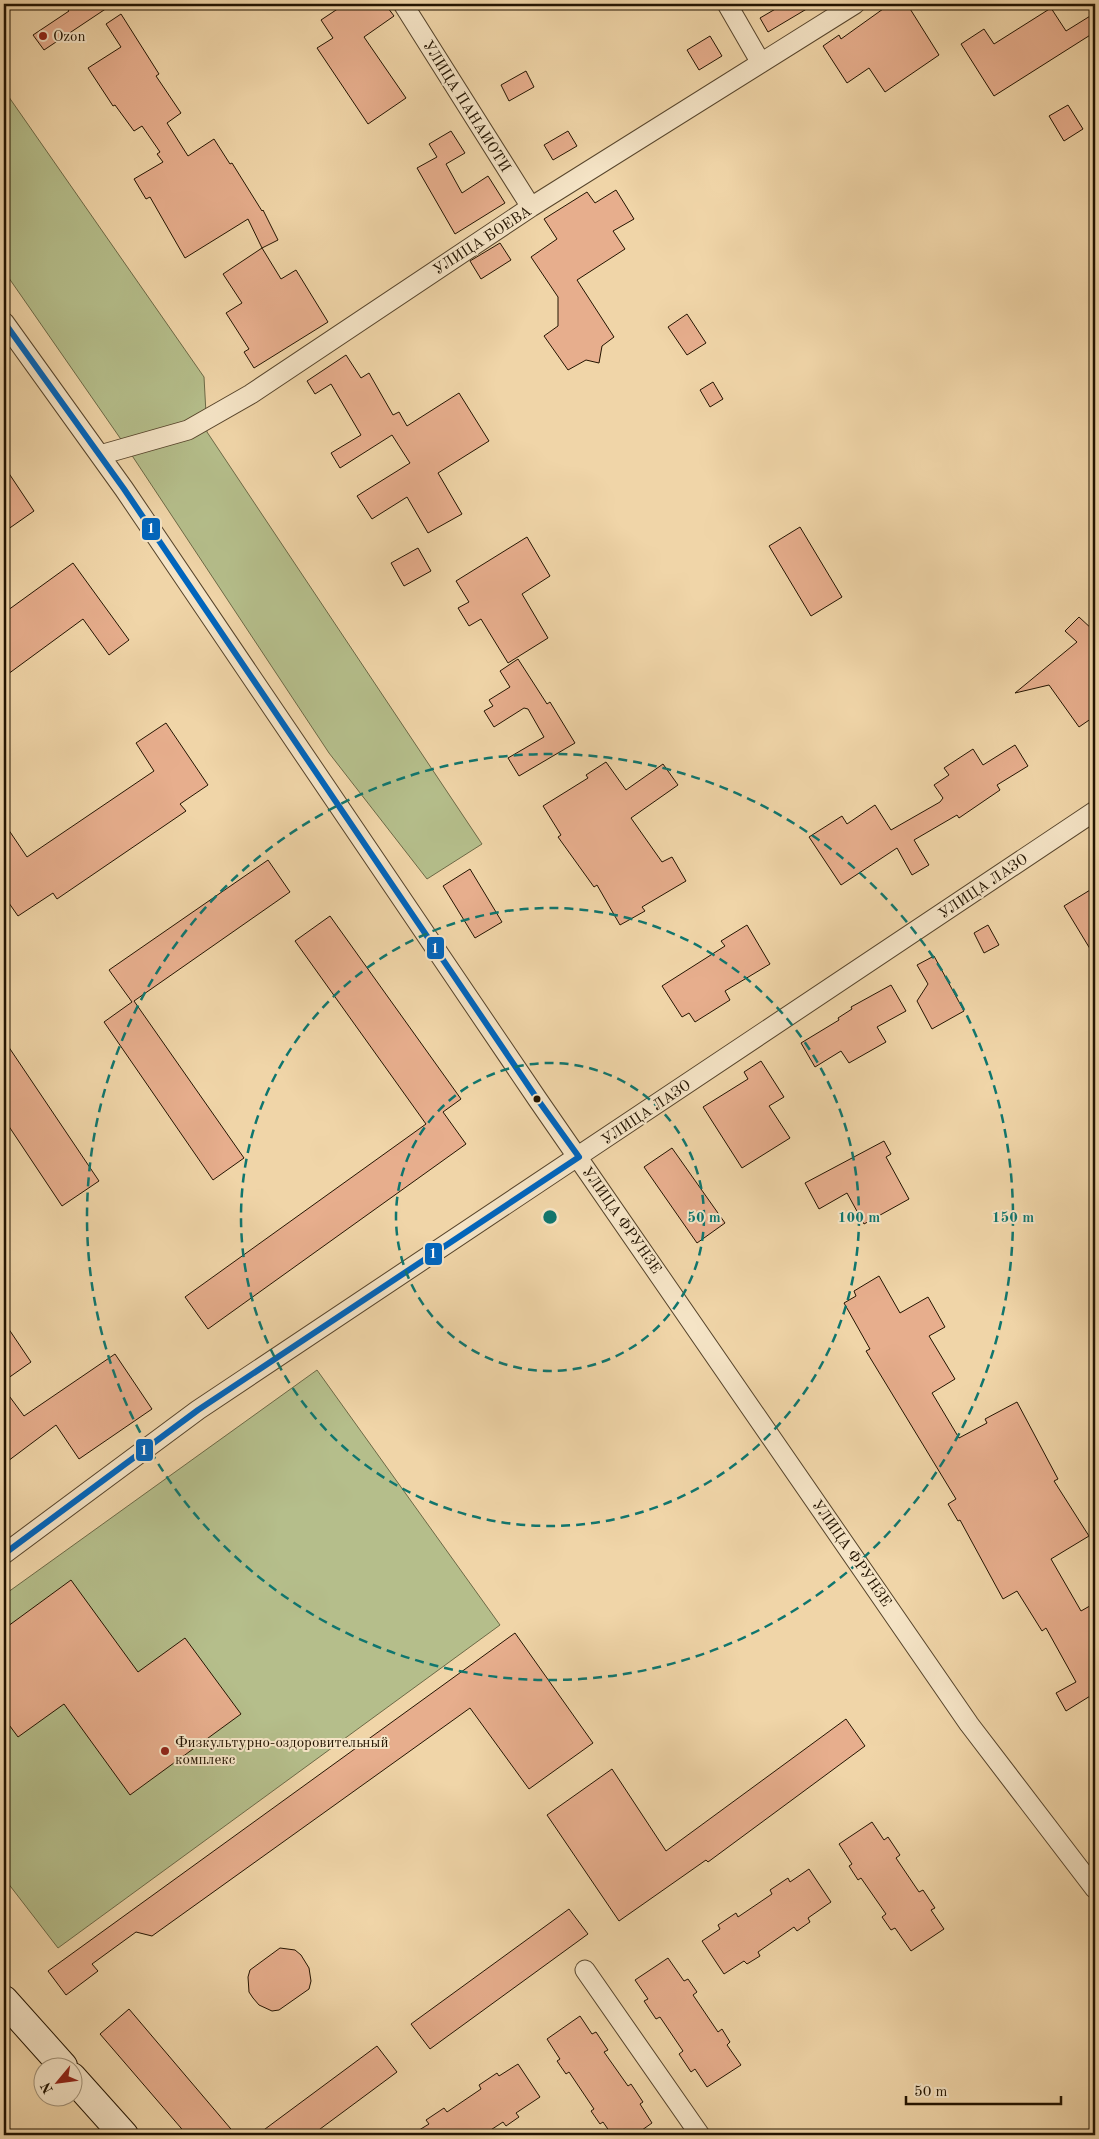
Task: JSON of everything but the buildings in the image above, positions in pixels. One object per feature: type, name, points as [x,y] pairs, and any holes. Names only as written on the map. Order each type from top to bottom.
[{"type":"street","name":"УЛИЦА ПАНАИОТИ","points":[[403,4],[531,207]]},
{"type":"street","points":[[727,4],[761,62]]},
{"type":"street","name":"УЛИЦА БОЕВА","points":[[100,455],[188,430],[252,394],[531,207],[855,4]]},
{"type":"street","name":"УЛИЦА ФРУНЗЕ","points":[[4,322],[100,455],[532,1092],[579,1157],[969,1724],[1095,1889]]},
{"type":"street","name":"УЛИЦА ЛАЗО","points":[[4,1554],[198,1410],[1095,811]]},
{"type":"street","points":[[585,1970],[700,2135]]},
{"type":"street","points":[[4,2000],[54,2056]]},
{"type":"street","points":[[82,2088],[124,2135]]},
{"type":"green space","points":[[4,90],[204,377],[207,432],[482,844],[427,879],[329,753],[127,448],[4,271]]},
{"type":"green space","name":"Физкультурно-оздоровительный комплекс","points":[[317,1370],[500,1625],[58,1948],[4,1878],[4,1595]]},
{"type":"transit line","name":"1","points":[[4,322],[124,489],[538,1100],[579,1157]]},
{"type":"transit line","name":"1","points":[[4,1554],[198,1410],[579,1157]]},
{"type":"place","name":"Ozon","points":[[43,36]]},
{"type":"place","name":"Физкультурно-оздоровительный комплекс","points":[[165,1751]]}]
